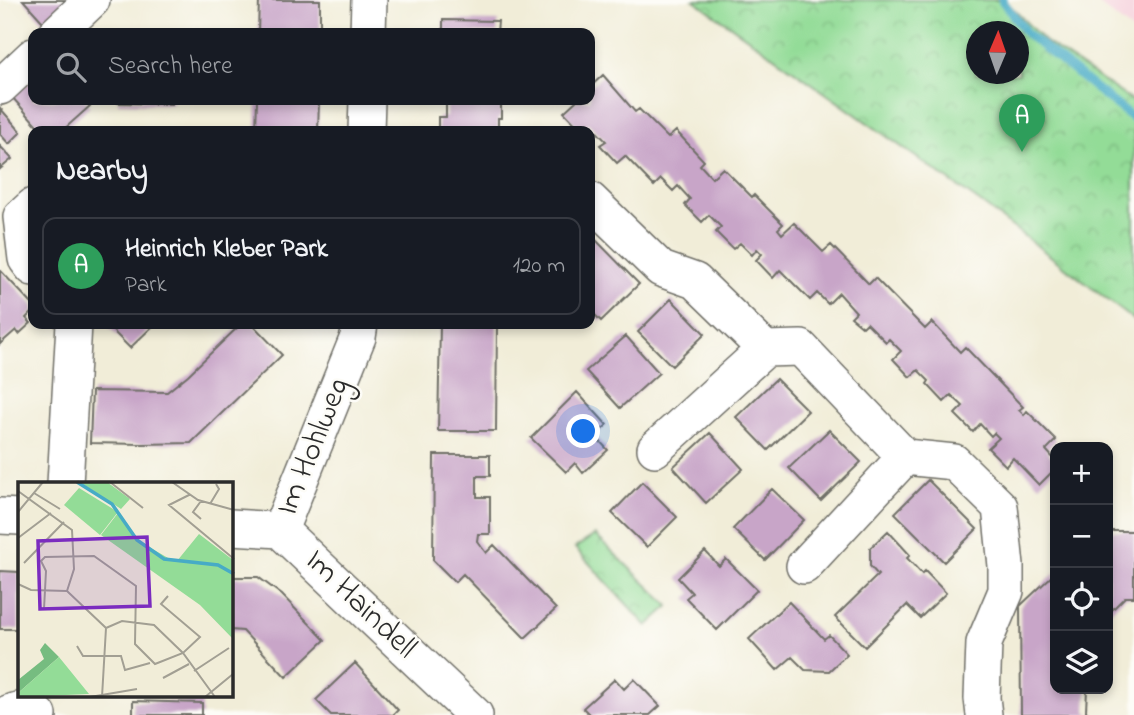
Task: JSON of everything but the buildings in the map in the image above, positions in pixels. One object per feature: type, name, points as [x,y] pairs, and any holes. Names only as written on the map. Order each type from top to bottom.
[{"type":"street","points":[[62,28],[92,0]]},
{"type":"street","points":[[368,28],[369,0]]},
{"type":"street","points":[[0,87],[28,61]]},
{"type":"street","points":[[366,126],[367,105]]},
{"type":"street","points":[[595,205],[661,269],[695,281],[765,349]]},
{"type":"street","points":[[28,210],[21,217],[28,262]]},
{"type":"street","points":[[65,482],[74,329]]},
{"type":"street","name":"Im Hohlweg","points":[[280,530],[359,329]]},
{"type":"street","points":[[655,449],[765,349],[800,348],[905,457],[954,462],[1000,507],[1006,591],[984,643],[984,715]]},
{"type":"street","points":[[804,566],[905,457]]},
{"type":"street","points":[[0,516],[18,517]]},
{"type":"street","name":"Im Haindell","points":[[233,527],[280,530],[475,715]]},
{"type":"shaded area","points":[[1093,0],[1134,0],[1134,32]]},
{"type":"green space","points":[[694,0],[1005,0],[1025,21],[966,21],[966,84],[1029,84],[1029,25],[1044,41],[1134,102],[1134,320],[981,203]]},
{"type":"green space","points":[[595,535],[669,606],[647,626],[575,548]]},
{"type":"waterway","points":[[1002,0],[1027,34],[1134,119]]},
{"type":"place","name":"Heinrich Kleber Park","points":[[1022,152]]}]
